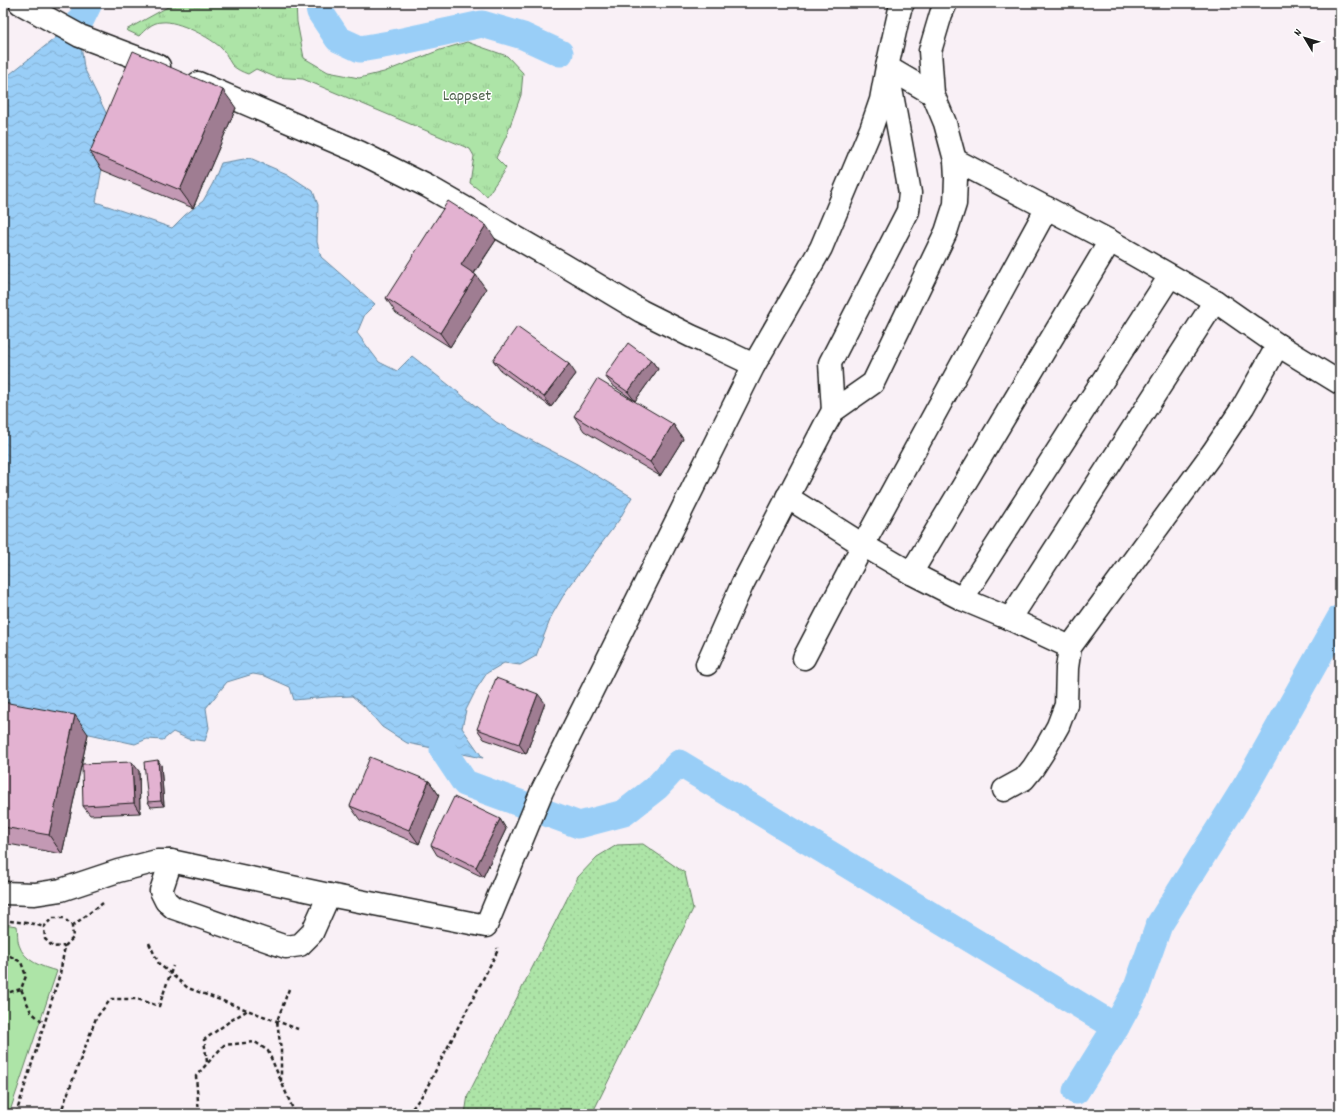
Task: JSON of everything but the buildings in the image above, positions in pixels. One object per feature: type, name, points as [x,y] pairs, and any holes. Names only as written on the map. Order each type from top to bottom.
[{"type":"lane","points":[[20,3],[80,36],[170,70],[388,166],[434,190],[641,311],[754,365]]},
{"type":"lane","points":[[3,893],[35,894],[61,890],[132,867],[157,861],[171,861],[329,895],[486,926],[542,791],[754,365],[821,248],[871,129],[881,100],[900,9],[903,3]]},
{"type":"lane","points":[[707,664],[742,585],[833,411],[873,383],[946,232],[955,204],[955,160],[945,123],[933,94],[930,51],[941,14],[946,3]]},
{"type":"lane","points":[[887,67],[933,94]]},
{"type":"lane","points":[[833,411],[830,363],[908,211],[910,193],[887,67]]},
{"type":"lane","points":[[955,160],[1110,241],[1215,301],[1278,345],[1340,383]]},
{"type":"lane","points":[[804,658],[863,545],[1047,208]]},
{"type":"lane","points":[[911,573],[1110,241]]},
{"type":"lane","points":[[962,599],[1170,276]]},
{"type":"lane","points":[[1010,619],[1084,507],[1215,301]]},
{"type":"lane","points":[[1004,790],[1024,780],[1040,757],[1058,726],[1066,705],[1067,668],[1070,647],[1213,452],[1243,407],[1278,345]]},
{"type":"lane","points":[[788,497],[863,545],[911,573],[962,599],[1010,619],[1070,647]]},
{"type":"lane","points":[[171,861],[162,891],[166,901],[174,908],[286,947],[300,945],[312,933],[329,895]]},
{"type":"path","points":[[16,1114],[60,974],[65,946],[73,938],[72,926],[64,918],[52,918],[44,927],[45,939],[53,947],[65,946]]},
{"type":"path","points":[[3,920],[34,924],[44,927]]},
{"type":"path","points":[[149,943],[159,964],[188,988],[298,1028]]},
{"type":"path","points":[[408,1114],[424,1093],[498,950]]},
{"type":"path","points":[[3,957],[10,956],[22,962],[26,976],[21,989],[31,1012],[44,1023]]},
{"type":"path","points":[[60,1114],[96,1018],[112,1000],[136,999],[159,1006],[173,966]]},
{"type":"path","points":[[3,994],[21,989]]},
{"type":"path","points":[[281,1081],[281,1050],[277,1021],[289,989]]},
{"type":"path","points":[[207,1062],[204,1040],[248,1010]]},
{"type":"path","points":[[199,1114],[196,1076],[207,1062],[224,1045],[255,1042],[268,1051],[295,1114]]},
{"type":"green space","name":"Lappset","points":[[175,3],[296,3],[297,22],[304,58],[328,72],[359,78],[384,72],[440,50],[467,42],[507,56],[523,73],[521,95],[506,137],[496,158],[506,168],[487,196],[470,183],[474,156],[470,149],[303,79],[275,77],[256,69],[248,74],[232,65],[225,52],[211,40],[185,27],[168,22],[158,22],[149,27],[139,36],[126,30]]},
{"type":"green space","points":[[643,844],[685,873],[693,909],[592,1114],[465,1114],[468,1095],[578,877],[597,857],[617,845]]},
{"type":"green space","points":[[3,924],[17,926],[18,940],[21,951],[29,959],[45,968],[57,971],[9,1114],[3,1114]]},
{"type":"water","points":[[59,35],[81,45],[84,68],[114,129],[102,168],[96,202],[172,228],[185,215],[203,201],[213,183],[221,163],[250,158],[287,174],[313,191],[318,205],[317,242],[321,257],[375,304],[365,314],[357,333],[379,362],[397,371],[412,356],[496,422],[577,464],[632,497],[619,520],[566,591],[552,615],[536,656],[520,665],[504,663],[487,673],[477,688],[466,710],[462,728],[483,758],[407,743],[382,727],[364,706],[352,696],[294,700],[290,687],[265,676],[253,674],[227,682],[206,708],[209,728],[205,741],[188,739],[173,732],[163,740],[147,739],[135,744],[3,715],[3,85],[5,78]]},
{"type":"waterway","points":[[71,40],[89,3]]},
{"type":"waterway","points":[[318,3],[320,12],[338,39],[360,49],[482,24],[523,36],[560,53]]},
{"type":"waterway","points":[[1076,1091],[1116,1027],[1136,990],[1159,925],[1247,784],[1340,618]]},
{"type":"waterway","points":[[443,750],[465,783],[579,825],[624,813],[657,787],[679,763],[1116,1027]]}]
